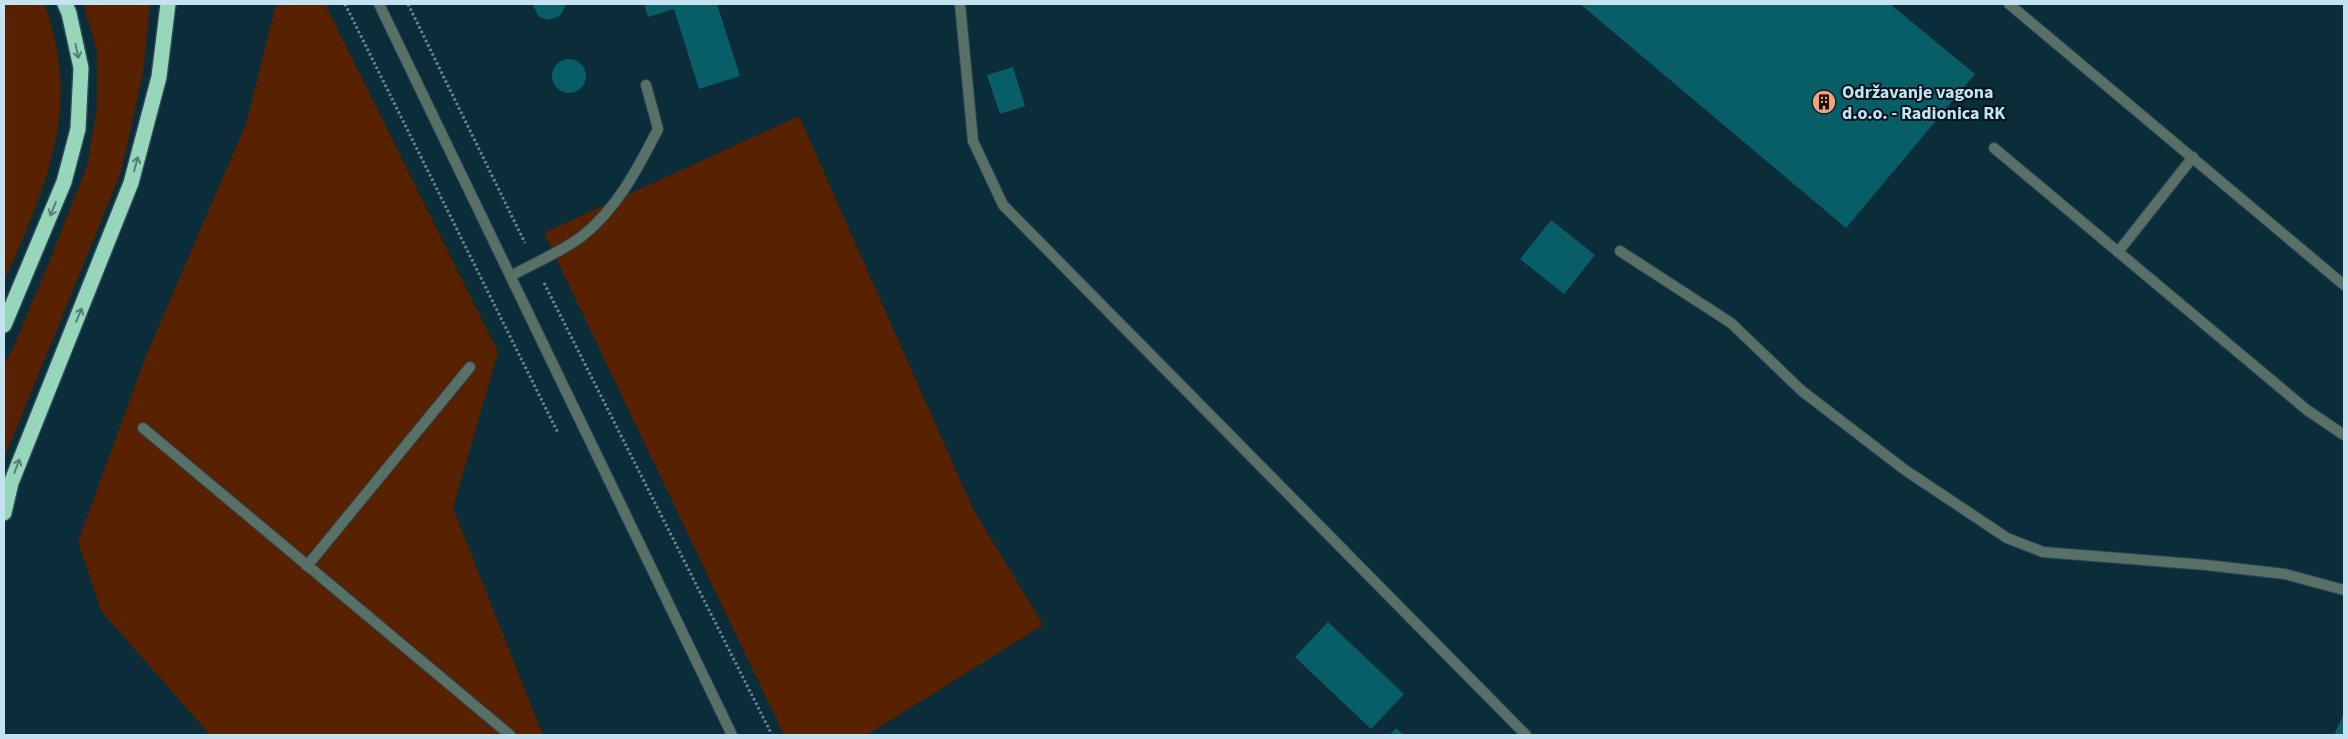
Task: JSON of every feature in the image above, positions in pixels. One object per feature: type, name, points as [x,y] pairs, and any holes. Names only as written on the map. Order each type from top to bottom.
[{"type":"highway","points":[[4,325],[64,182],[78,129],[81,68],[69,13],[65,4]]},
{"type":"highway","points":[[4,512],[14,474],[131,183],[159,77],[168,4]]},
{"type":"street","points":[[379,4],[732,735]]},
{"type":"street","points":[[960,4],[973,141],[1003,205],[1526,735]]},
{"type":"street","points":[[2009,4],[2344,286]]},
{"type":"street","points":[[511,276],[580,238],[599,221],[634,177],[658,129],[646,85]]},
{"type":"street","points":[[1994,148],[2307,410],[2344,436]]},
{"type":"street","points":[[2118,252],[2193,157]]},
{"type":"street","points":[[1620,251],[1731,323],[1802,391],[1905,470],[2007,538],[2043,552],[2206,564],[2285,574],[2344,590]]},
{"type":"street","points":[[307,566],[470,367]]},
{"type":"street","points":[[143,428],[510,735]]},
{"type":"path","points":[[345,4],[562,441]]},
{"type":"path","points":[[408,4],[534,262],[772,735]]},
{"type":"shaded area","points":[[4,4],[45,4],[58,56],[60,101],[58,128],[45,181],[4,282]]},
{"type":"shaded area","points":[[83,4],[150,4],[143,73],[121,172],[4,459],[4,364],[14,346],[87,166],[97,106],[97,51]]},
{"type":"shaded area","points":[[276,4],[325,4],[498,352],[453,508],[543,735],[210,735],[101,611],[78,542],[145,358],[246,124]]},
{"type":"shaded area","points":[[799,116],[973,509],[1043,625],[867,735],[784,735],[544,233]]},
{"type":"building","points":[[532,4],[566,4],[560,16],[549,20],[539,17]]},
{"type":"building","points":[[644,4],[717,4],[740,76],[699,89],[674,9],[648,17]]},
{"type":"building","name":"Održavanje vagona d.o.o. - Radionica RK","points":[[1580,4],[1890,4],[1975,74],[1846,228]]},
{"type":"building","points":[[569,59],[576,60],[581,64],[585,69],[585,83],[581,88],[576,92],[569,93],[562,92],[557,88],[553,83],[552,76],[553,69],[557,64],[562,60]]},
{"type":"building","points":[[1013,67],[1025,106],[1000,114],[987,75]]},
{"type":"building","points":[[1551,220],[1595,255],[1564,294],[1520,259]]},
{"type":"building","points":[[1328,622],[1404,694],[1371,729],[1295,657]]},
{"type":"building","points":[[2344,713],[2344,735],[2334,735]]},
{"type":"building","points":[[1396,728],[1404,735],[1390,735]]},
{"type":"place","name":"Održavanje vagona d.o.o. - Radionica RK","points":[[1824,102]]}]
